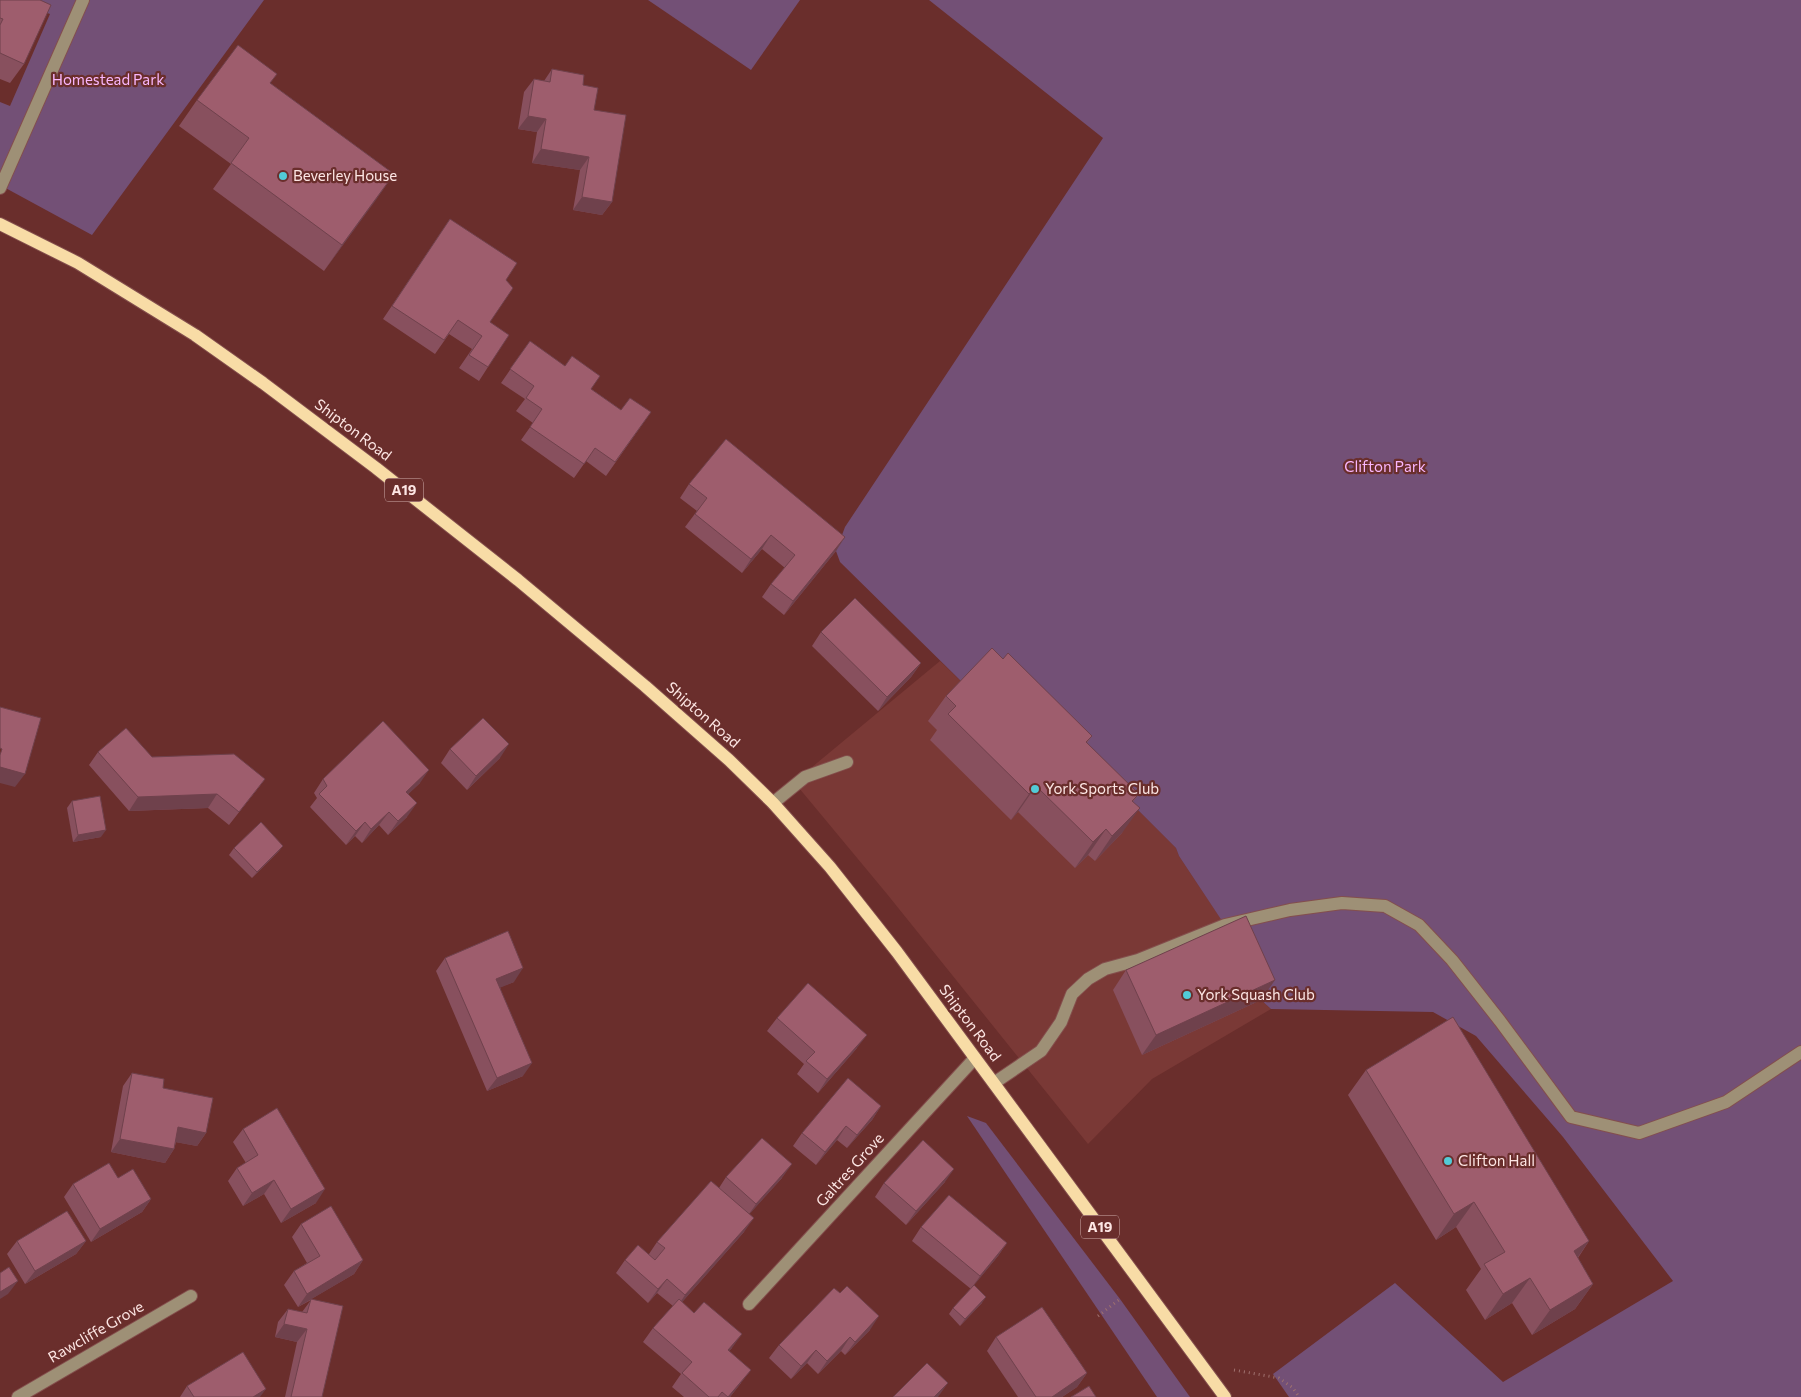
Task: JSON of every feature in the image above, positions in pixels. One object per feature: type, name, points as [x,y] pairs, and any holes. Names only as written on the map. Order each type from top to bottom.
[{"type":"main road","name":"Shipton Road","points":[[0,224],[78,263],[195,335],[263,383],[376,468],[518,580],[729,760],[772,803],[838,877],[994,1083],[1225,1397]]},
{"type":"street","points":[[0,188],[83,0]]},
{"type":"street","points":[[772,803],[805,777],[847,762]]},
{"type":"street","points":[[994,1083],[1041,1051],[1061,1022],[1072,994],[1088,979],[1105,969],[1138,960],[1225,925],[1290,910],[1342,903],[1385,906],[1419,925],[1452,960],[1571,1116],[1638,1133],[1726,1102],[1801,1052]]},
{"type":"street","name":"Galtres Grove","points":[[749,1304],[975,1058]]},
{"type":"street","name":"Rawcliffe Grove","points":[[18,1397],[191,1296]]},
{"type":"path","points":[[1098,1316],[1120,1299]]},
{"type":"path","points":[[1201,1364],[1279,1378],[1293,1388],[1299,1397]]},
{"type":"shaded area","points":[[940,661],[964,684],[1000,672],[1176,848],[1179,856],[1225,925],[1261,1000],[1271,1009],[1152,1079],[1088,1144],[887,894],[794,782]]},
{"type":"green space","name":"Homestead Park","points":[[11,0],[264,0],[92,235],[0,185],[0,102],[10,106],[50,14]]},
{"type":"green space","points":[[648,0],[800,0],[751,70]]},
{"type":"green space","name":"Clifton Park","points":[[929,0],[1801,0],[1801,1397],[1289,1397],[1273,1374],[1395,1283],[1503,1382],[1673,1281],[1563,1137],[1476,1036],[1433,1012],[1271,1009],[1261,1000],[1232,936],[1179,856],[1176,848],[1000,672],[964,684],[840,562],[836,551],[845,527],[1103,138]]},
{"type":"green space","points":[[967,1116],[986,1123],[1120,1299],[1190,1397],[1157,1397]]},
{"type":"building","points":[[0,0],[40,0],[51,5],[24,64],[0,53],[0,25],[3,19],[0,18]]},
{"type":"building","name":"Beverley House","points":[[238,45],[277,74],[270,83],[394,174],[342,245],[231,163],[249,138],[197,100]]},
{"type":"building","points":[[552,69],[584,75],[583,85],[598,88],[594,110],[626,115],[612,202],[582,197],[589,157],[541,149],[546,119],[528,116],[534,79],[550,82]]},
{"type":"building","points":[[450,219],[517,263],[506,280],[513,288],[490,322],[509,335],[488,367],[469,355],[482,336],[458,320],[444,340],[392,306]]},
{"type":"building","points":[[530,341],[565,366],[572,356],[600,376],[591,389],[621,410],[630,398],[651,412],[615,462],[595,448],[584,464],[530,427],[542,409],[526,398],[534,386],[510,369]]},
{"type":"building","points":[[726,439],[845,537],[793,601],[771,584],[795,555],[771,535],[751,559],[695,514],[707,498],[689,484]]},
{"type":"building","points":[[855,598],[921,663],[887,697],[821,632]]},
{"type":"building","points":[[992,648],[1003,659],[1008,653],[1092,736],[1086,742],[1139,794],[1132,801],[1140,808],[1112,836],[1106,829],[1093,842],[1036,786],[1029,794],[948,714],[956,706],[946,696]]},
{"type":"building","points":[[0,707],[41,718],[25,774],[0,767],[2,749],[0,748]]},
{"type":"building","points":[[483,718],[509,744],[476,776],[450,749]]},
{"type":"building","points":[[383,721],[429,770],[406,792],[417,803],[398,821],[389,812],[371,829],[365,822],[356,831],[319,794],[327,786],[323,779]]},
{"type":"building","points":[[126,728],[152,757],[234,754],[265,779],[239,812],[217,794],[138,797],[98,752]]},
{"type":"building","points":[[100,796],[106,830],[78,835],[72,801]]},
{"type":"building","points":[[261,822],[283,846],[257,872],[234,848]]},
{"type":"building","name":"York Squash Club","points":[[1246,916],[1275,980],[1156,1035],[1126,970]]},
{"type":"building","points":[[508,931],[523,968],[496,979],[532,1063],[497,1078],[445,958]]},
{"type":"building","points":[[808,983],[867,1035],[827,1079],[806,1061],[815,1052],[777,1018]]},
{"type":"building","name":"Clifton Hall","points":[[1453,1017],[1589,1241],[1574,1251],[1593,1284],[1550,1310],[1530,1278],[1503,1294],[1484,1264],[1505,1252],[1474,1202],[1454,1214],[1366,1070]]},
{"type":"building","points":[[132,1073],[164,1079],[163,1088],[213,1098],[206,1133],[178,1127],[174,1149],[120,1139]]},
{"type":"building","points":[[848,1078],[881,1106],[857,1135],[846,1126],[825,1152],[802,1133]]},
{"type":"building","points":[[277,1108],[325,1189],[291,1209],[274,1180],[252,1193],[237,1168],[258,1155],[243,1129]]},
{"type":"building","points":[[762,1138],[792,1164],[756,1204],[726,1177]]},
{"type":"building","points":[[923,1140],[954,1169],[916,1211],[884,1183]]},
{"type":"building","points":[[109,1163],[118,1178],[133,1169],[151,1199],[100,1229],[73,1184]]},
{"type":"building","points":[[711,1181],[754,1218],[685,1295],[667,1279],[658,1289],[625,1260],[638,1245],[655,1260],[665,1248],[657,1242]]},
{"type":"building","points":[[949,1195],[1007,1243],[980,1276],[921,1227]]},
{"type":"building","points":[[331,1206],[363,1260],[307,1294],[294,1271],[320,1256],[301,1224]]},
{"type":"building","points":[[67,1211],[86,1241],[35,1271],[17,1241]]},
{"type":"building","points":[[9,1267],[18,1281],[0,1292],[0,1273]]},
{"type":"building","points":[[974,1285],[986,1297],[965,1319],[953,1308]]},
{"type":"building","points":[[847,1286],[879,1316],[855,1342],[850,1337],[827,1361],[816,1350],[801,1366],[779,1345],[834,1288],[840,1293]]},
{"type":"building","points":[[311,1299],[343,1306],[322,1397],[291,1397],[307,1329],[284,1324],[288,1309],[307,1313]]},
{"type":"building","points":[[679,1299],[694,1313],[704,1302],[742,1334],[728,1350],[751,1370],[728,1397],[722,1392],[718,1397],[709,1397],[682,1373],[692,1362],[653,1328]]},
{"type":"building","points":[[1042,1307],[1087,1373],[1052,1397],[1036,1397],[996,1337]]},
{"type":"building","points":[[243,1352],[266,1389],[253,1397],[194,1397],[187,1386]]},
{"type":"building","points":[[927,1363],[948,1383],[934,1397],[893,1397]]},
{"type":"building","points":[[1089,1386],[1096,1397],[1071,1397]]},
{"type":"place","name":"Beverley House","points":[[283,176]]},
{"type":"place","name":"York Sports Club","points":[[1035,789]]},
{"type":"place","name":"York Squash Club","points":[[1187,995]]},
{"type":"place","name":"Clifton Hall","points":[[1448,1161]]}]
